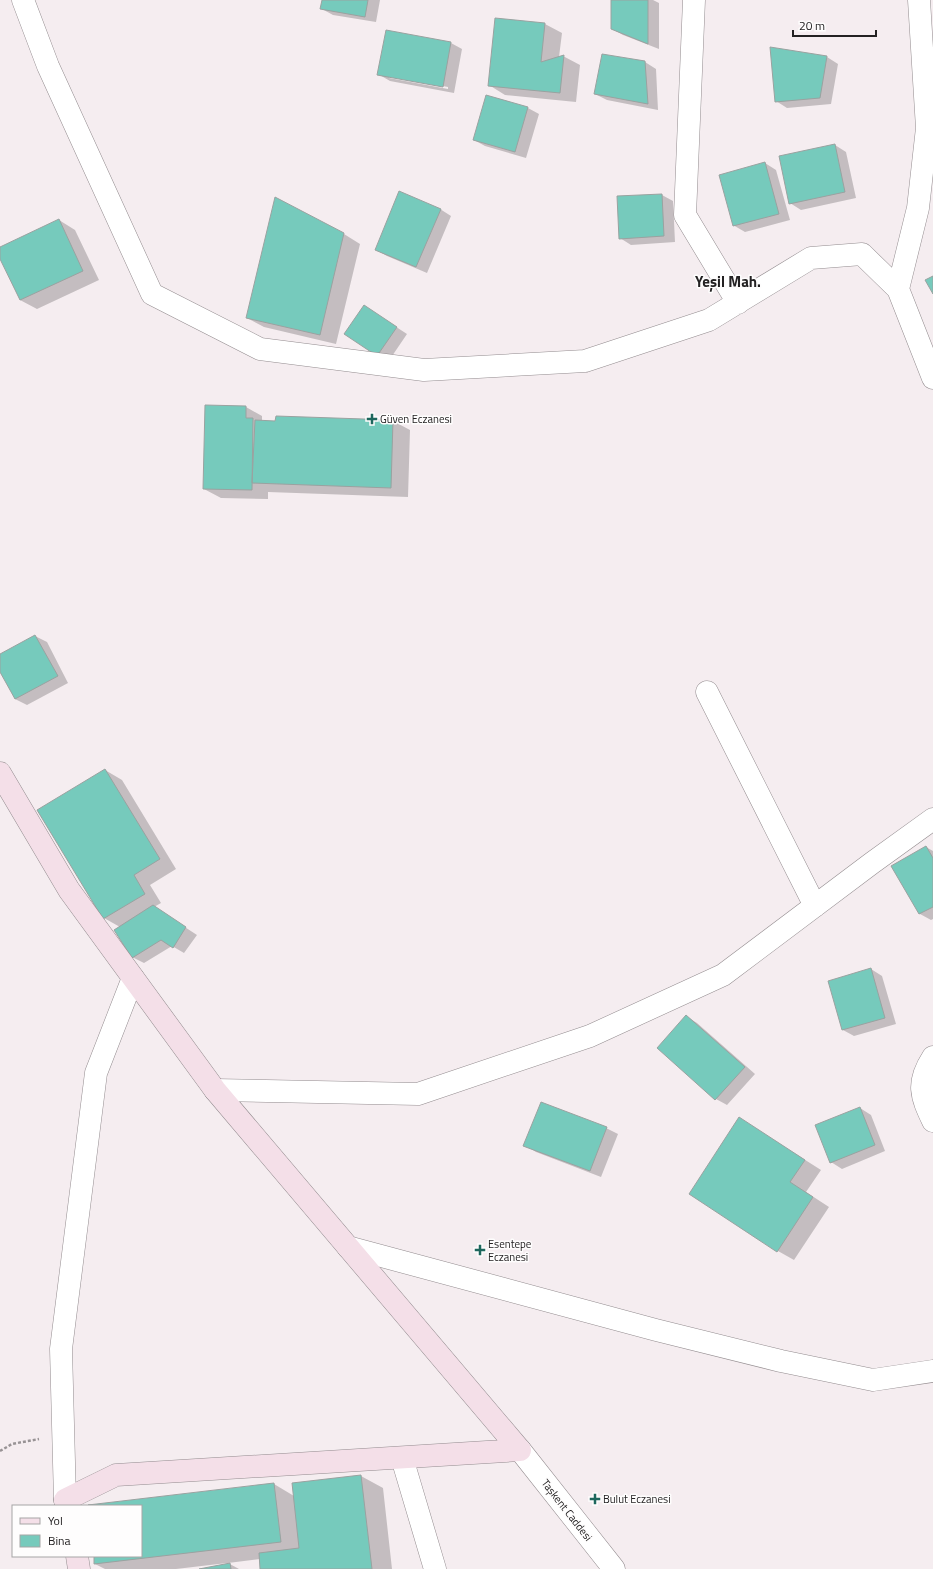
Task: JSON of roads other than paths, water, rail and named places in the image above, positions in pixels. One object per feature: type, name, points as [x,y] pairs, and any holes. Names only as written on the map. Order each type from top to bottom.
[{"type":"street","points":[[23,0],[48,66],[152,294],[260,349],[424,370],[585,360],[709,320],[811,258],[862,254],[898,289],[933,378]]},
{"type":"street","points":[[694,0],[685,215],[738,303]]},
{"type":"street","points":[[898,289],[918,208],[929,146],[927,128],[927,27],[919,0]]},
{"type":"street","points":[[707,692],[815,906]]},
{"type":"street","points":[[0,773],[69,890],[215,1090],[520,1450]]},
{"type":"street","points":[[215,1090],[418,1094],[590,1036],[723,975],[933,819]]},
{"type":"street","points":[[133,978],[96,1073],[61,1349],[66,1503],[116,1475],[520,1450]]},
{"type":"street","points":[[933,1058],[924,1075],[922,1088],[923,1100],[933,1121]]},
{"type":"street","points":[[348,1247],[781,1362],[873,1380],[933,1371]]},
{"type":"street","name":"Taşkent Caddesi","points":[[520,1450],[614,1569]]},
{"type":"street","points":[[402,1458],[435,1569]]},
{"type":"street","points":[[76,1557],[79,1569]]},
{"type":"place","name":"Güven Eczanesi","points":[[372,419]]},
{"type":"place","name":"Esentepe Eczanesi","points":[[480,1250]]},
{"type":"place","name":"Bulut Eczanesi","points":[[595,1499]]},
{"type":"district","name":"Yeşil Mah.","points":[[728,282]]}]
